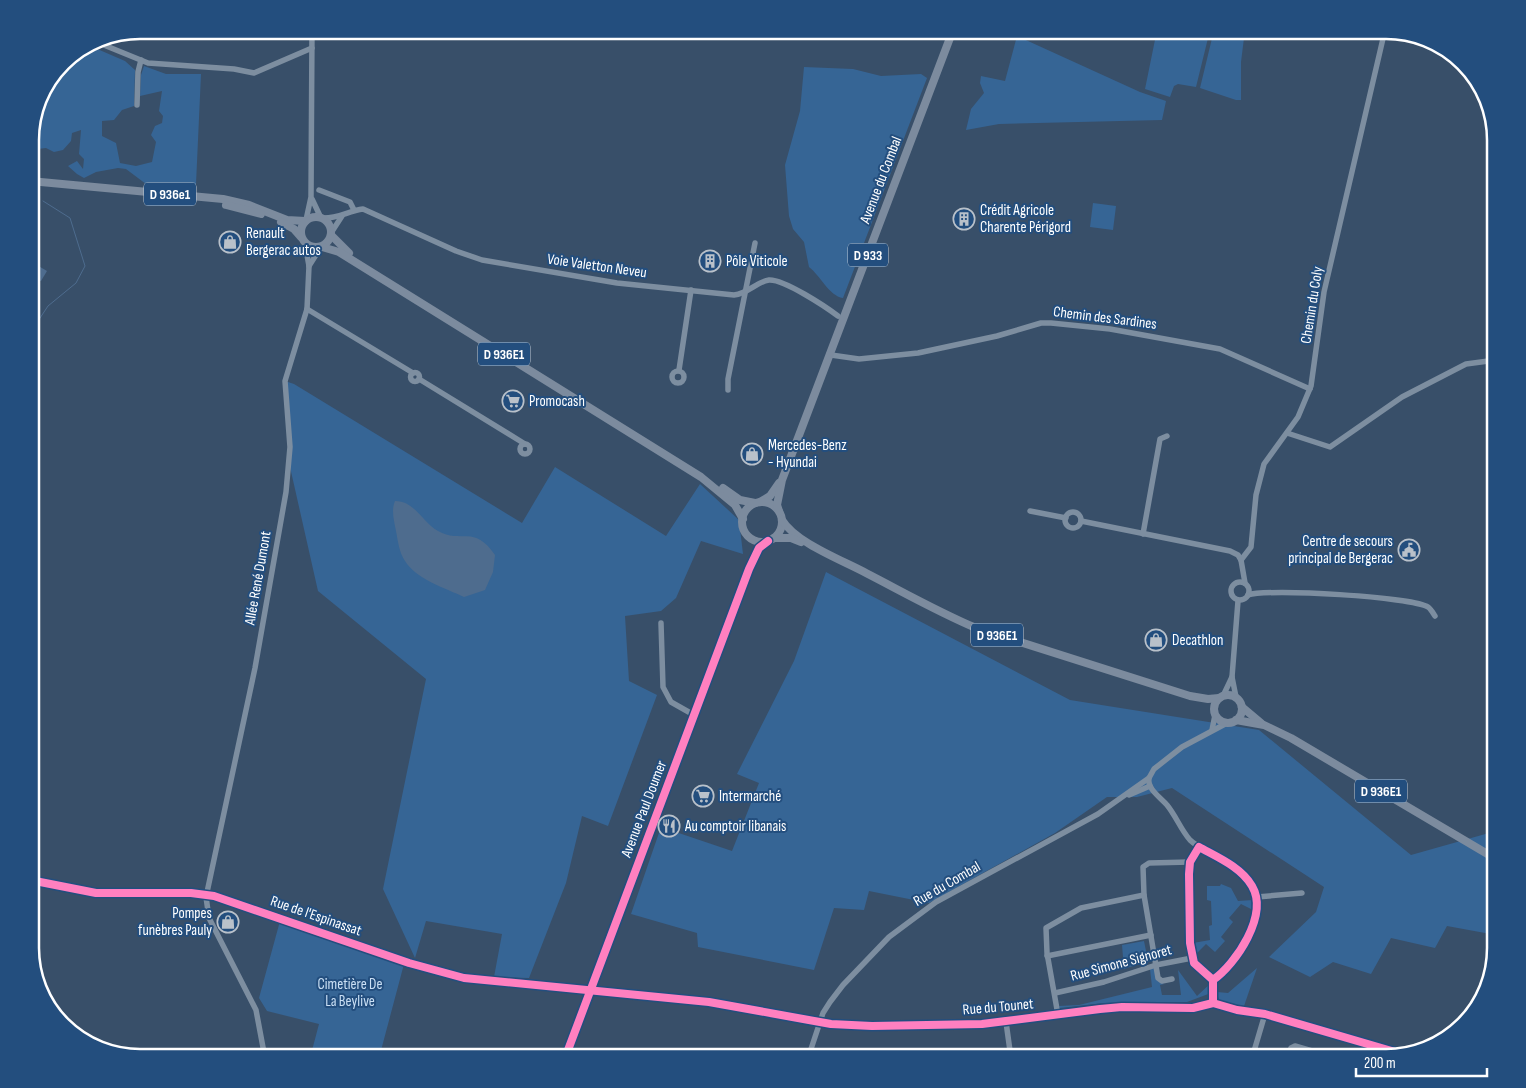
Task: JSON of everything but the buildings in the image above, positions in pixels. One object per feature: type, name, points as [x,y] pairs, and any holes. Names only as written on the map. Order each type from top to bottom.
[{"type":"main road","name":"Avenue du Combal","points":[[782,480],[950,39]]},
{"type":"main road","name":"D 936e1","points":[[39,184],[223,199],[249,205],[287,220],[306,221]]},
{"type":"main road","name":"D 936e1","points":[[39,184],[223,204],[268,217],[294,229],[303,240]]},
{"type":"main road","points":[[313,217],[322,218],[329,224],[331,234],[322,247],[313,248],[303,240],[301,228],[306,221],[313,217]]},
{"type":"main road","name":"D 936e1","points":[[331,234],[342,248],[359,260],[471,329]]},
{"type":"main road","name":"D 936E1","points":[[322,247],[339,252],[701,477],[735,505],[743,519]]},
{"type":"main road","name":"D 936E1","points":[[471,329],[678,458],[740,500],[758,503]]},
{"type":"main road","name":"D 933","points":[[758,503],[770,496],[782,480]]},
{"type":"main road","name":"D 933","points":[[779,511],[778,505],[782,480]]},
{"type":"main road","points":[[758,503],[771,504],[779,511],[782,520],[781,527],[771,539],[758,548],[749,569],[751,546],[743,525],[743,519],[747,509],[758,503]]},
{"type":"main road","name":"D 936E1","points":[[782,520],[793,533],[816,547],[948,616],[976,628],[1190,696],[1208,699],[1221,697]]},
{"type":"main road","points":[[748,536],[758,541],[771,539]]},
{"type":"main road","name":"D 936E1","points":[[771,539],[790,538],[816,547]]},
{"type":"main road","name":"Avenue Paul Doumer","points":[[568,1049],[749,569]]},
{"type":"main road","name":"D 936E1","points":[[1190,696],[1215,713]]},
{"type":"main road","points":[[1221,697],[1236,697],[1242,707],[1236,720],[1227,722],[1215,713],[1215,704],[1221,697]]},
{"type":"main road","name":"D 936E1","points":[[1242,707],[1264,726],[1322,756],[1487,854]]},
{"type":"main road","name":"D 936E1","points":[[1236,720],[1264,726]]},
{"type":"street","points":[[306,221],[311,197],[312,39]]},
{"type":"street","name":"Chemin du Coly","points":[[1241,560],[1251,547],[1256,495],[1264,464],[1298,417],[1310,389],[1316,361],[1324,292],[1383,39]]},
{"type":"street","points":[[104,45],[158,65],[234,69],[254,73],[312,48]]},
{"type":"street","points":[[137,105],[138,72],[142,60]]},
{"type":"street","name":"Voie Valetton Neveu","points":[[319,190],[350,202],[354,210],[363,209],[373,212],[475,258],[617,283],[734,295],[745,293],[762,282],[771,280],[787,286],[836,315]]},
{"type":"street","points":[[311,197],[322,218],[342,216],[354,210]]},
{"type":"street","points":[[331,234],[342,216]]},
{"type":"street","name":"Allée René Dumont","points":[[263,1049],[256,1010],[209,918],[206,894],[255,668],[286,492],[290,447],[285,381],[307,310],[309,266],[303,240]]},
{"type":"street","points":[[728,390],[728,379],[755,243]]},
{"type":"street","name":"Allée René Dumont","points":[[309,266],[322,247]]},
{"type":"street","points":[[679,370],[691,290]]},
{"type":"street","points":[[307,310],[413,373],[411,379],[414,382],[419,379],[525,444]]},
{"type":"street","name":"Chemin des Sardines","points":[[831,354],[859,359],[918,353],[997,336],[1041,323],[1051,323],[1110,329],[1220,349],[1310,389]]},
{"type":"street","points":[[1287,433],[1330,447],[1402,397],[1466,364],[1487,361]]},
{"type":"street","points":[[1143,534],[1160,439],[1167,436]]},
{"type":"street","points":[[1030,511],[1066,518],[1074,512],[1079,515],[1081,521]]},
{"type":"street","points":[[1066,518],[1067,524],[1071,527],[1077,526],[1081,521]]},
{"type":"street","points":[[1081,521],[1238,555],[1241,560],[1248,595]]},
{"type":"street","points":[[1242,570],[1236,582],[1230,588],[1234,599],[1238,600],[1243,600],[1248,595],[1267,592],[1335,595],[1423,605],[1430,608],[1435,616]]},
{"type":"street","points":[[1236,582],[1267,592]]},
{"type":"street","points":[[1236,697],[1232,678],[1238,600]]},
{"type":"street","points":[[661,623],[663,688],[671,702],[694,715]]},
{"type":"street","points":[[1221,697],[1232,678]]},
{"type":"street","points":[[1212,730],[1215,713]]},
{"type":"street","name":"Rue du Combal","points":[[811,1049],[823,1013],[843,985],[872,953],[915,917],[965,885],[1040,847],[1116,802],[1149,778],[1154,769],[1182,747],[1227,722]]},
{"type":"street","points":[[1149,778],[1150,786],[1168,806],[1191,841],[1243,875],[1252,886],[1257,897],[1254,921],[1248,938],[1239,954],[1213,980],[1213,1003]]},
{"type":"street","name":"Rue du Combal","points":[[1116,802],[1150,786]]},
{"type":"street","points":[[1199,846],[1190,862],[1188,913],[1192,958],[1202,972],[1213,980]]},
{"type":"street","points":[[1172,979],[1160,980],[1144,895],[1143,872],[1145,865],[1149,863],[1190,862]]},
{"type":"street","name":"Rue de l'Espinassat","points":[[39,882],[96,893],[206,894],[231,900],[438,972],[464,978],[591,991]]},
{"type":"street","points":[[1257,897],[1302,892]]},
{"type":"street","points":[[1058,1015],[1044,930],[1082,908],[1144,895]]},
{"type":"street","points":[[1047,956],[1151,935]]},
{"type":"street","name":"Rue Simone Signoret","points":[[1055,993],[1104,982],[1156,965],[1192,958]]},
{"type":"street","name":"Rue du Tounet","points":[[591,991],[709,1002],[820,1022],[872,1026],[1006,1022],[1122,1007],[1193,1008],[1213,1003],[1237,1010],[1265,1014],[1385,1049]]},
{"type":"street","points":[[1255,1049],[1265,1014]]},
{"type":"street","points":[[1006,1022],[1010,1049]]},
{"type":"street","points":[[1291,1049],[1295,1046],[1305,1049]]},
{"type":"green space","points":[[1016,39],[1024,39],[1140,92],[1166,101],[1162,120],[999,124],[966,130],[971,109],[984,93],[980,83],[981,76],[1005,81]]},
{"type":"green space","points":[[1155,39],[1208,39],[1196,87],[1178,84],[1174,86],[1170,97],[1145,89]]},
{"type":"green space","points":[[1212,39],[1244,39],[1241,62],[1241,100],[1200,88]]},
{"type":"green space","points":[[96,48],[125,61],[135,70],[134,106],[122,110],[114,120],[102,121],[102,136],[116,143],[120,163],[136,166],[152,162],[156,142],[151,135],[155,126],[162,123],[163,116],[159,111],[162,91],[140,96],[141,75],[144,66],[166,74],[201,74],[196,184],[146,184],[126,169],[118,168],[96,172],[84,178],[68,166],[77,161],[83,169],[84,159],[79,154],[81,130],[72,133],[71,141],[63,150],[54,152],[46,148],[39,149],[39,133],[42,114],[52,89],[68,68]]},
{"type":"green space","points":[[804,67],[853,69],[881,76],[921,74],[927,78],[843,298],[833,293],[809,267],[804,242],[793,229],[789,216],[785,165],[800,111]]},
{"type":"green space","points":[[1093,203],[1116,206],[1113,230],[1090,227]]},
{"type":"green space","points":[[285,381],[294,384],[522,523],[555,467],[666,536],[700,484],[739,520],[743,554],[701,541],[676,598],[661,611],[625,616],[629,681],[657,695],[608,826],[582,816],[566,883],[529,978],[494,977],[502,934],[426,921],[415,958],[383,889],[426,679],[318,591],[290,467]]},
{"type":"green space","points":[[826,572],[1070,700],[1259,730],[1411,855],[1487,834],[1487,933],[1447,926],[1435,948],[1391,938],[1371,974],[1333,962],[1310,977],[1269,957],[1316,912],[1324,887],[1172,788],[1137,797],[1107,797],[1055,833],[929,903],[869,891],[864,910],[834,908],[814,970],[698,947],[697,933],[631,914],[661,827],[732,851],[759,783],[737,774],[794,661]]},
{"type":"green space","points":[[1221,884],[1231,888],[1238,901],[1253,900],[1253,910],[1241,904],[1229,918],[1233,922],[1221,937],[1225,941],[1215,952],[1206,944],[1195,955],[1193,943],[1210,940],[1209,926],[1212,925],[1211,901],[1207,900],[1207,886],[1220,886]]},
{"type":"green space","name":"Cimetière De La Beylive","points":[[280,921],[404,964],[381,1049],[312,1049],[319,1024],[267,1011],[259,998]]},
{"type":"green space","points":[[1144,941],[1148,961],[1124,969],[1122,945]]},
{"type":"green space","points":[[1154,967],[1157,979],[1164,984],[1160,985],[1162,995],[1181,995],[1178,970],[1197,996],[1211,983],[1211,993],[1187,1002],[1104,1003],[1060,1008],[1059,1006],[1079,1005],[1152,987],[1150,969]]},
{"type":"green space","points":[[1257,968],[1243,1009],[1226,1005],[1220,1001],[1217,992],[1228,993]]},
{"type":"shaded area","points":[[39,266],[47,271],[41,281],[39,281]]},
{"type":"shaded area","points":[[395,501],[408,504],[438,531],[454,536],[474,537],[487,546],[495,555],[493,572],[485,590],[464,597],[416,573],[403,558],[399,546],[393,516]]},
{"type":"waterway","points":[[39,320],[48,306],[76,283],[85,266],[70,218],[43,201]]},
{"type":"cycle path","points":[[568,1049],[749,569],[759,548],[768,541]]},
{"type":"cycle path","points":[[1213,980],[1231,963],[1248,938],[1256,911],[1256,898],[1252,886],[1242,873],[1199,847],[1190,862],[1190,943],[1194,963],[1213,980],[1213,1003]]},
{"type":"cycle path","points":[[39,882],[96,893],[191,893],[214,896],[409,963],[464,978],[709,1002],[831,1024],[872,1026],[982,1024],[1100,1009],[1122,1007],[1193,1008],[1213,1003],[1237,1010],[1265,1014],[1385,1049]]},
{"type":"place","name":"Crédit Agricole Charente Périgord","points":[[964,219]]},
{"type":"place","name":"Renault Bergerac autos","points":[[230,242]]},
{"type":"place","name":"Pôle Viticole","points":[[710,261]]},
{"type":"place","name":"Promocash","points":[[513,401]]},
{"type":"place","name":"Mercedes-Benz - Hyundai","points":[[752,454]]},
{"type":"place","name":"Centre de secours principal de Bergerac","points":[[1409,550]]},
{"type":"place","name":"Decathlon","points":[[1156,640]]},
{"type":"place","name":"Intermarché","points":[[703,796]]},
{"type":"place","name":"Au comptoir libanais","points":[[669,826]]},
{"type":"place","name":"Pompes funèbres Pauly","points":[[228,922]]}]
